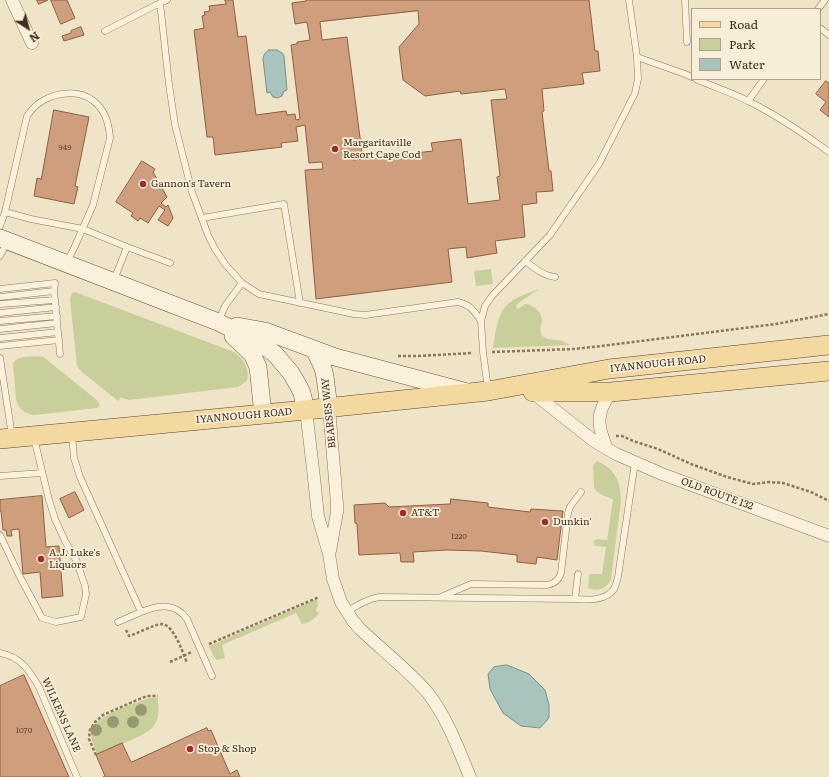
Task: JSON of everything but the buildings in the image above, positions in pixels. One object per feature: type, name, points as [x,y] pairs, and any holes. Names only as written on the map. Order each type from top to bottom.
[{"type":"main road","name":"BEARSES WAY","points":[[3,235],[66,263],[218,322],[258,342],[275,354],[292,373],[302,393],[306,410]]},
{"type":"main road","name":"BEARSES WAY","points":[[218,322],[265,331],[316,351],[322,364],[325,377],[329,408]]},
{"type":"main road","points":[[218,322],[252,354],[256,360],[260,373],[263,414]]},
{"type":"main road","name":"IYANNOUGH ROAD","points":[[6,438],[329,408],[480,392],[609,369],[829,345]]},
{"type":"main road","points":[[316,351],[335,357],[480,392]]},
{"type":"main road","name":"IYANNOUGH ROAD","points":[[480,392],[611,392],[829,371]]},
{"type":"street","points":[[12,0],[32,43]]},
{"type":"street","name":"OLD ROUTE 132","points":[[532,392],[583,433],[607,449],[662,474],[829,536]]},
{"type":"street","points":[[607,449],[601,434],[600,420],[601,409],[611,392]]},
{"type":"street","name":"BEARSES WAY","points":[[329,408],[337,512],[329,554]]},
{"type":"street","name":"BEARSES WAY","points":[[306,410],[318,516],[329,554],[333,579],[341,602],[353,621],[409,674],[437,706],[458,748],[470,777]]},
{"type":"lane","points":[[105,31],[167,0]]},
{"type":"lane","points":[[480,392],[483,352],[481,321],[485,306],[550,235],[599,164],[635,94],[638,79],[637,58],[629,0]]},
{"type":"lane","points":[[684,0],[687,42]]},
{"type":"lane","points":[[160,3],[175,125],[192,192],[208,235],[215,249],[225,264],[242,283],[259,294],[365,315],[458,302],[471,308],[481,321]]},
{"type":"lane","points":[[821,29],[829,35]]},
{"type":"lane","points":[[637,58],[691,77]]},
{"type":"lane","points":[[698,80],[766,110],[829,152]]},
{"type":"lane","points":[[748,101],[763,80]]},
{"type":"lane","points":[[0,256],[5,212],[27,116],[33,107],[45,99],[59,94],[83,94],[93,100],[106,118],[110,138],[93,205],[66,263]]},
{"type":"lane","points":[[202,218],[284,204],[300,303]]},
{"type":"lane","points":[[5,212],[31,219],[83,229],[170,263]]},
{"type":"lane","points":[[113,281],[126,246]]},
{"type":"lane","points":[[525,261],[545,275],[555,277]]},
{"type":"lane","points":[[0,289],[55,283],[54,291],[60,354]]},
{"type":"lane","points":[[218,322],[225,306],[242,283]]},
{"type":"lane","points":[[0,297],[54,291]]},
{"type":"lane","points":[[0,304],[55,300]]},
{"type":"lane","points":[[0,313],[56,307]]},
{"type":"lane","points":[[0,321],[57,316]]},
{"type":"lane","points":[[0,328],[57,323]]},
{"type":"lane","points":[[0,338],[58,332]]},
{"type":"lane","points":[[0,346],[59,340]]},
{"type":"lane","points":[[0,358],[6,438]]},
{"type":"lane","points":[[72,431],[74,458],[78,473],[141,612]]},
{"type":"lane","points":[[0,535],[42,618],[56,622],[81,617],[86,594],[85,586],[77,562],[58,529],[42,473],[34,435]]},
{"type":"lane","points":[[347,612],[372,598],[379,597],[589,600],[602,598],[614,590],[616,584],[635,462]]},
{"type":"lane","points":[[0,476],[42,473]]},
{"type":"lane","points":[[439,598],[471,584],[547,585],[556,582],[561,573],[568,513],[570,507],[581,492]]},
{"type":"lane","points":[[575,599],[578,574]]},
{"type":"lane","points":[[120,621],[157,606],[173,608],[184,614],[212,676]]},
{"type":"lane","name":"WILKENS LANE","points":[[0,653],[8,655],[25,666],[39,687],[77,777]]},
{"type":"path","points":[[396,356],[574,349],[776,324],[829,314]]},
{"type":"path","points":[[607,449],[614,437],[622,436],[662,450],[691,464],[716,473],[753,484],[770,482],[783,483],[812,492],[829,501]]},
{"type":"path","points":[[209,644],[319,597]]},
{"type":"path","points":[[120,621],[129,636],[159,625],[166,626],[174,635],[187,663]]},
{"type":"path","points":[[170,662],[192,652]]},
{"type":"path","points":[[96,755],[90,739],[90,730],[94,722],[103,715],[137,700],[147,696],[158,696]]},
{"type":"green space","points":[[491,269],[493,284],[476,286],[474,271]]},
{"type":"green space","points":[[539,289],[517,304],[516,307],[518,309],[525,304],[528,304],[533,307],[542,317],[540,331],[544,337],[562,341],[571,345],[493,348],[497,325],[504,309],[516,298]]},
{"type":"green space","points":[[75,292],[234,352],[241,358],[247,368],[247,381],[238,387],[129,400],[121,397],[118,401],[82,372],[77,366],[70,299],[72,293]]},
{"type":"green space","points":[[38,356],[44,357],[98,401],[100,405],[97,408],[34,415],[28,414],[19,406],[16,400],[13,364],[20,358]]},
{"type":"green space","points":[[597,461],[613,472],[616,477],[620,488],[621,501],[611,579],[605,587],[595,590],[588,588],[589,575],[602,574],[606,547],[595,546],[593,542],[597,539],[607,540],[613,499],[600,494],[594,488],[593,466]]},
{"type":"green space","points":[[317,599],[318,604],[316,611],[319,613],[309,622],[302,624],[296,613],[222,645],[225,658],[217,660],[214,657],[209,646]]},
{"type":"green space","points":[[151,698],[158,698],[158,718],[152,728],[134,739],[97,754],[92,741],[91,733],[97,722],[113,712]]},
{"type":"water","points":[[269,50],[277,50],[284,56],[287,90],[284,91],[282,96],[277,98],[273,97],[270,92],[267,93],[263,59],[265,53]]},
{"type":"water","points":[[507,665],[529,674],[545,690],[549,705],[549,718],[540,728],[521,726],[503,713],[490,689],[488,674],[494,667]]},
{"type":"place","name":"Margaritaville Resort Cape Cod","points":[[335,149]]},
{"type":"place","name":"Gannon's Tavern","points":[[143,184]]},
{"type":"place","name":"AT&T","points":[[403,513]]},
{"type":"place","name":"Dunkin'","points":[[545,522]]},
{"type":"place","name":"A.J. Luke's Liquors","points":[[41,559]]},
{"type":"place","name":"Stop & Shop","points":[[190,749]]}]
